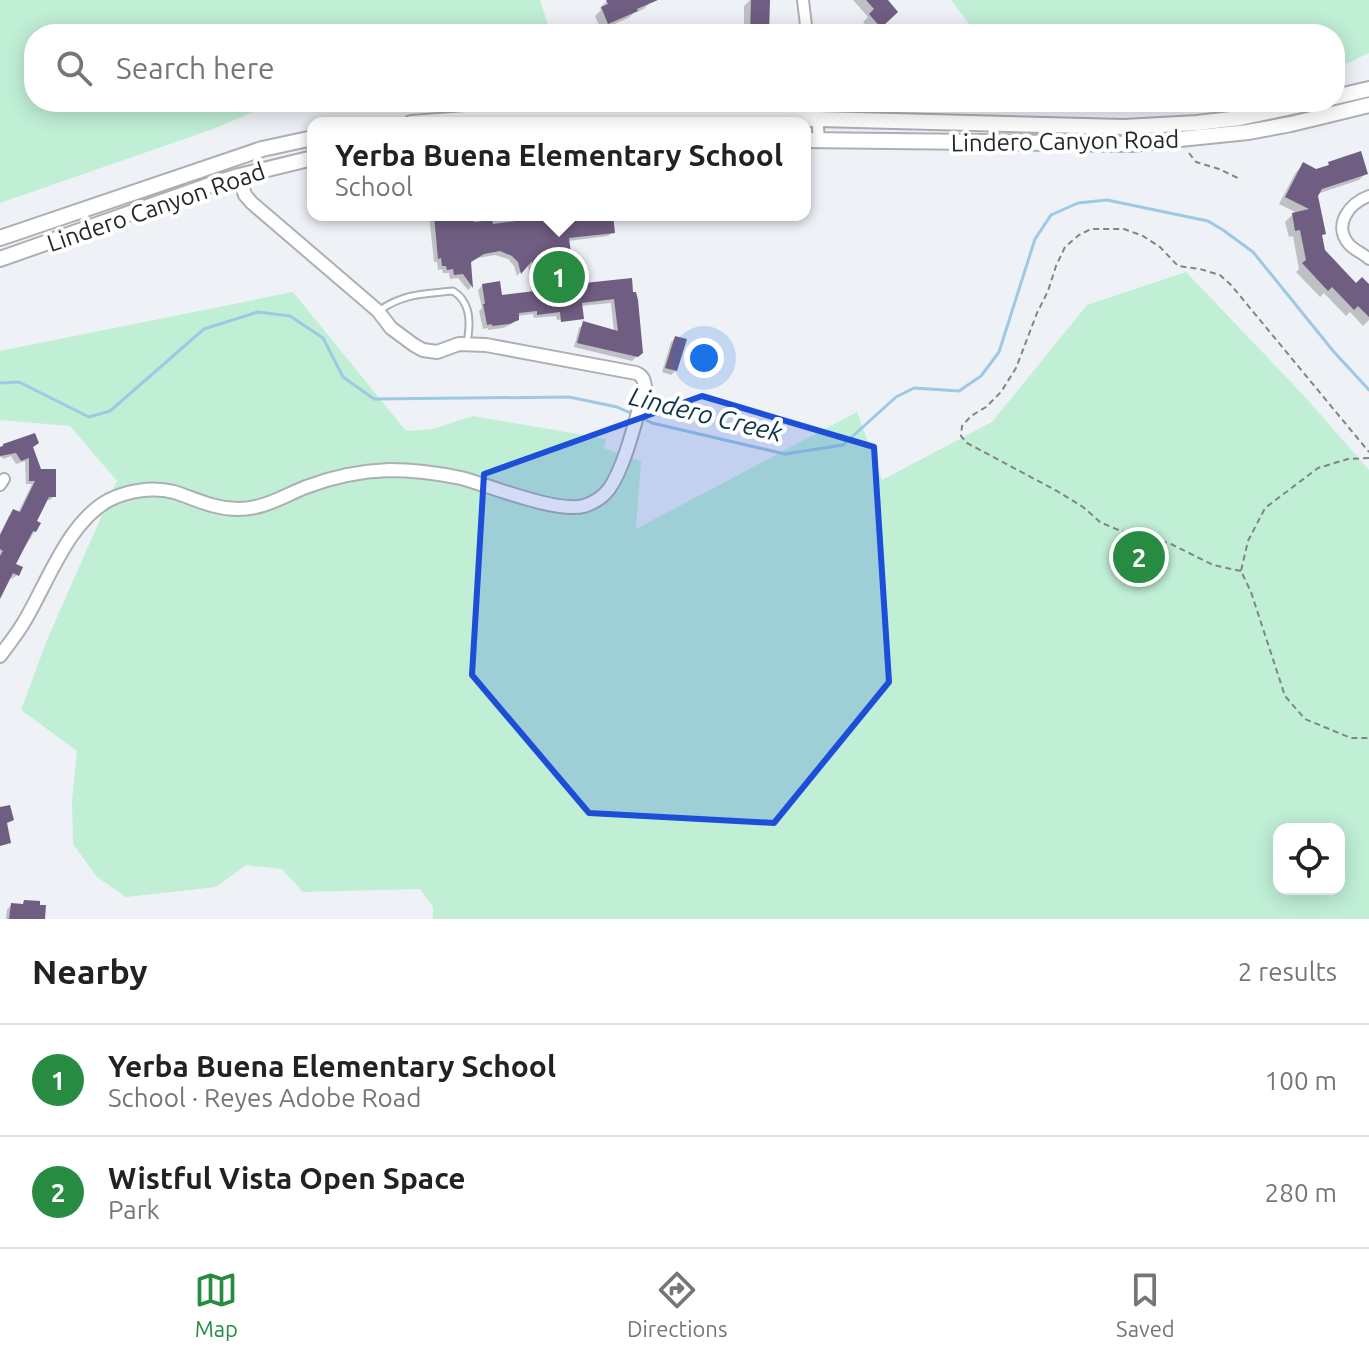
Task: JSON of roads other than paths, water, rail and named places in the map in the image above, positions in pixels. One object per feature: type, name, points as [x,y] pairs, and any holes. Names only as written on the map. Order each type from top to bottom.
[{"type":"main road","points":[[1345,95],[1369,89]]},
{"type":"main road","name":"Lindero Canyon Road","points":[[1345,111],[1369,105]]},
{"type":"main road","name":"Lindero Canyon Road","points":[[811,119],[1124,127],[1240,118],[1268,112]]},
{"type":"main road","name":"Lindero Canyon Road","points":[[812,140],[1131,144],[1277,127],[1340,112]]},
{"type":"main road","name":"Lindero Canyon Road","points":[[493,117],[611,117]]},
{"type":"main road","name":"Lindero Canyon Road","points":[[0,238],[262,149],[307,139]]},
{"type":"main road","name":"Lindero Canyon Road","points":[[0,259],[239,176],[307,159]]},
{"type":"main road","points":[[119,197],[126,216]]},
{"type":"street","points":[[803,0],[806,24]]},
{"type":"street","points":[[812,140],[817,112]]},
{"type":"street","points":[[0,656],[24,622],[77,526],[93,510],[131,492],[147,489],[172,492],[218,508],[254,508],[334,478],[362,472],[420,471],[460,478],[568,507],[595,501],[607,492],[617,475],[645,387],[644,380],[636,373],[486,345],[467,343],[437,352],[423,350],[391,328],[378,311],[252,203],[245,195],[239,176]]},
{"type":"street","points":[[1369,196],[1353,205],[1343,220],[1346,242],[1369,259]]},
{"type":"lane","points":[[378,311],[393,301],[411,295],[453,291],[466,305],[470,327],[467,343]]},
{"type":"waterway","name":"Lindero Creek","points":[[642,418],[652,423],[785,454],[843,445],[896,397],[914,388],[959,391],[981,376],[999,352],[1035,239],[1051,215],[1078,203],[1107,200],[1208,221],[1223,230],[1253,252],[1369,390]]},
{"type":"waterway","name":"Lindero Creek","points":[[0,383],[19,382],[89,417],[110,411],[204,329],[258,312],[290,316],[323,338],[343,377],[374,399],[569,397],[617,407],[635,415]]},
{"type":"place","name":"Yerba Buena Elementary School","points":[[559,277]]},
{"type":"place","name":"Wistful Vista Open Space","points":[[1139,557]]}]
